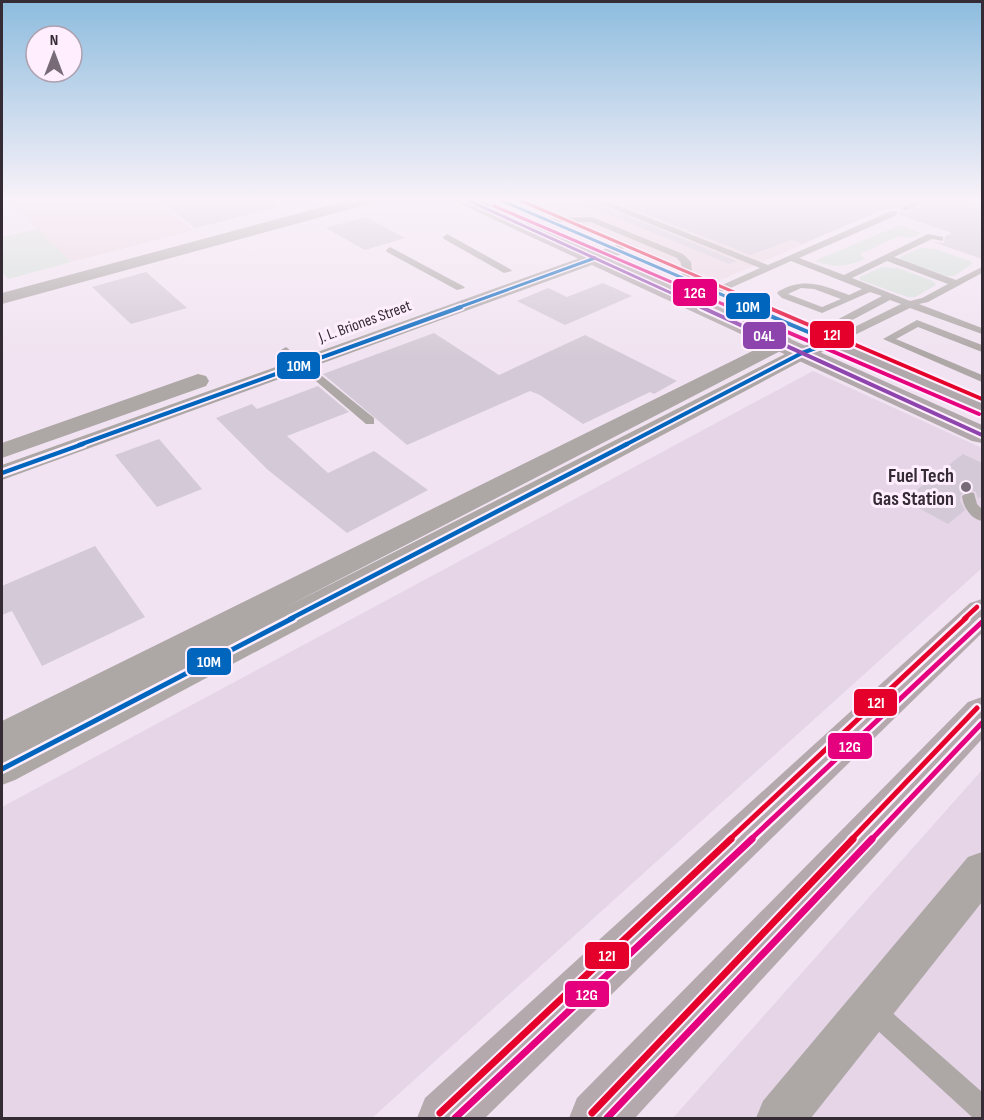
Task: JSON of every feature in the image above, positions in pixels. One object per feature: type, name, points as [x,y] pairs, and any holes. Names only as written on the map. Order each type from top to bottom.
[{"type":"highway","points":[[445,1119],[982,612]]},
{"type":"highway","points":[[597,1119],[982,713]]},
{"type":"main road","points":[[604,251],[806,342],[982,407]]},
{"type":"main road","points":[[605,251],[714,292],[982,435]]},
{"type":"street","points":[[2,286],[155,251]]},
{"type":"street","points":[[2,299],[158,251]]},
{"type":"street","name":"J. L. Briones Street","points":[[2,473],[460,288],[564,251]]},
{"type":"street","name":"J. L. Briones Street","points":[[2,451],[293,357],[597,251]]},
{"type":"street","points":[[2,737],[408,545],[806,342]]},
{"type":"street","points":[[2,769],[408,545]]},
{"type":"street","points":[[780,1119],[982,871]]},
{"type":"lane","points":[[392,251],[460,288]]},
{"type":"lane","points":[[471,251],[507,272]]},
{"type":"lane","points":[[669,251],[680,256],[686,262],[688,281]]},
{"type":"lane","points":[[726,251],[768,268]]},
{"type":"lane","points":[[714,292],[806,251]]},
{"type":"lane","points":[[844,278],[901,251]]},
{"type":"lane","points":[[791,258],[982,331]]},
{"type":"lane","points":[[888,258],[957,284]]},
{"type":"lane","points":[[806,342],[855,332],[909,304],[925,300],[982,270]]},
{"type":"lane","points":[[849,299],[808,283],[782,293],[785,297],[819,310],[826,309],[849,299],[869,289]]},
{"type":"lane","points":[[806,342],[890,297]]},
{"type":"lane","points":[[982,349],[917,323],[888,339],[982,379]]},
{"type":"lane","points":[[293,357],[370,421]]},
{"type":"lane","points":[[969,496],[970,504],[982,517]]},
{"type":"lane","points":[[870,1008],[982,1109]]},
{"type":"shaded area","points":[[2,251],[60,251],[71,262],[8,279],[2,271]]},
{"type":"shaded area","points":[[60,251],[112,251],[71,262]]},
{"type":"shaded area","points":[[638,251],[787,251],[716,282],[708,281]]},
{"type":"shaded area","points":[[838,251],[866,251],[860,254],[865,259],[852,264],[834,266],[815,261]]},
{"type":"shaded area","points":[[913,251],[942,251],[970,261],[972,264],[954,276],[947,276],[900,260],[900,257]]},
{"type":"shaded area","points":[[882,267],[898,268],[933,281],[936,285],[915,297],[908,297],[860,280],[860,277]]},
{"type":"shaded area","points":[[813,371],[982,448],[982,568],[372,1118],[2,1118],[2,807]]},
{"type":"shaded area","points":[[982,770],[982,1118],[673,1118]]},
{"type":"building","points":[[698,251],[713,251],[737,261],[729,264]]},
{"type":"building","points":[[741,251],[760,251],[750,255]]},
{"type":"building","points":[[960,251],[982,251],[982,259]]},
{"type":"building","points":[[146,272],[187,308],[131,324],[92,287]]},
{"type":"building","points":[[603,283],[632,296],[565,325],[517,301],[548,288],[567,297]]},
{"type":"building","points":[[434,333],[499,375],[585,335],[677,381],[654,394],[650,392],[583,424],[540,395],[530,391],[407,445],[323,374]]},
{"type":"building","points":[[318,386],[349,412],[287,436],[328,473],[374,451],[428,490],[347,533],[268,470],[216,418],[252,404],[257,409]]},
{"type":"building","points":[[159,439],[202,489],[157,507],[115,455]]},
{"type":"building","points":[[963,454],[982,463],[982,496],[978,499],[976,492],[969,490],[961,494],[960,501],[965,510],[948,524],[904,500]]},
{"type":"building","points":[[95,546],[145,617],[42,666],[12,611],[2,615],[2,586]]},
{"type":"transit line","name":"04L","points":[[579,251],[982,435]]},
{"type":"transit line","name":"12G","points":[[600,251],[979,414]]},
{"type":"transit line","name":"10M","points":[[620,251],[832,342]]},
{"type":"transit line","name":"12I","points":[[639,251],[982,399]]},
{"type":"transit line","name":"10M","points":[[2,473],[595,258]]},
{"type":"transit line","name":"10M","points":[[2,769],[802,353],[832,342]]},
{"type":"transit line","name":"12I","points":[[440,1113],[977,607]]},
{"type":"transit line","name":"12G","points":[[455,1118],[982,622]]},
{"type":"transit line","name":"12I","points":[[592,1113],[977,708]]},
{"type":"transit line","name":"12G","points":[[607,1118],[982,723]]},
{"type":"place","name":"Fuel Tech Gas Station","points":[[966,487]]}]
